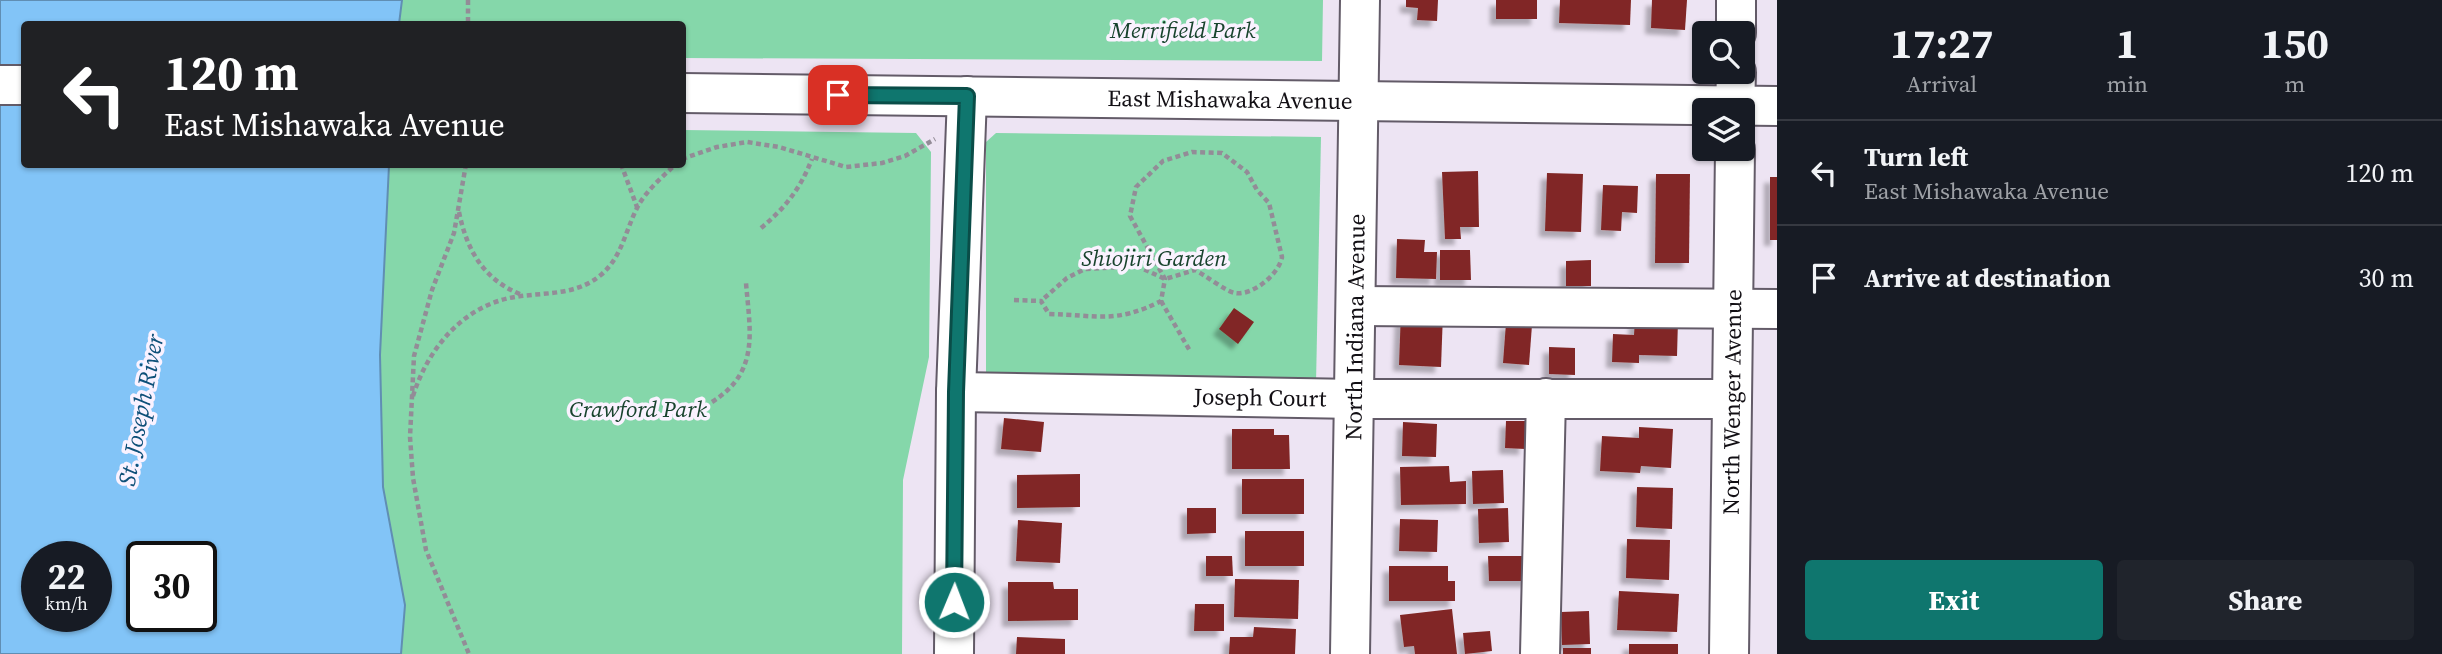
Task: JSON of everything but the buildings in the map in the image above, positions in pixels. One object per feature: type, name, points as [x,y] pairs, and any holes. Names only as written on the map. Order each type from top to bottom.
[{"type":"street","name":"North Indiana Avenue","points":[[1350,654],[1356,399],[1360,0]]},
{"type":"street","points":[[1736,0],[1736,21]]},
{"type":"street","points":[[0,85],[21,85]]},
{"type":"street","name":"East Mishawaka Avenue","points":[[686,93],[1359,101],[1735,96],[1777,106]]},
{"type":"street","points":[[954,654],[956,392],[967,96]]},
{"type":"street","name":"North Wenger Avenue","points":[[1729,654],[1735,161]]},
{"type":"street","points":[[1357,306],[1777,310]]},
{"type":"street","name":"Joseph Court","points":[[956,392],[1356,399],[1732,400]]},
{"type":"street","points":[[1540,654],[1546,398]]},
{"type":"path","points":[[468,0],[468,21]]},
{"type":"path","points":[[686,156],[747,142],[779,147],[846,167],[882,163],[905,156],[936,139]]},
{"type":"path","points":[[1014,300],[1041,300],[1067,278],[1084,269],[1137,266],[1165,279],[1195,270],[1233,293],[1245,292],[1268,279],[1280,267],[1282,257],[1269,202],[1257,190],[1247,172],[1222,153],[1192,152],[1163,161],[1136,187],[1130,216],[1165,279],[1161,301],[1190,351]]},
{"type":"path","points":[[761,228],[788,205],[801,186],[812,159]]},
{"type":"path","points":[[465,168],[454,233],[432,290],[414,356],[410,406],[413,478],[426,550],[469,654]]},
{"type":"path","points":[[622,168],[637,207]]},
{"type":"path","points":[[410,406],[420,373],[432,352],[452,330],[482,305],[580,288],[601,275],[617,257],[637,207],[672,168]]},
{"type":"path","points":[[458,208],[469,250],[498,284],[524,296]]},
{"type":"path","points":[[712,402],[737,382],[744,368],[749,344],[746,283]]},
{"type":"path","points":[[1041,300],[1049,314],[1108,319],[1137,313],[1161,301]]},
{"type":"green space","name":"Merrifield Park","points":[[402,0],[1323,0],[1322,61],[686,58],[686,21],[399,21]]},
{"type":"green space","name":"Crawford Park","points":[[686,130],[916,133],[931,152],[929,357],[903,480],[902,654],[401,654],[405,605],[383,487],[380,355],[389,168],[686,168]]},
{"type":"green space","name":"Shiojiri Garden","points":[[996,133],[1321,137],[1316,384],[986,380],[986,142]]},
{"type":"water","name":"St. Joseph River","points":[[0,0],[402,0],[399,21],[21,21],[21,168],[389,168],[380,355],[383,487],[405,605],[401,654],[0,654]]},
{"type":"route","points":[[838,95],[967,96],[956,392],[954,602]]}]
